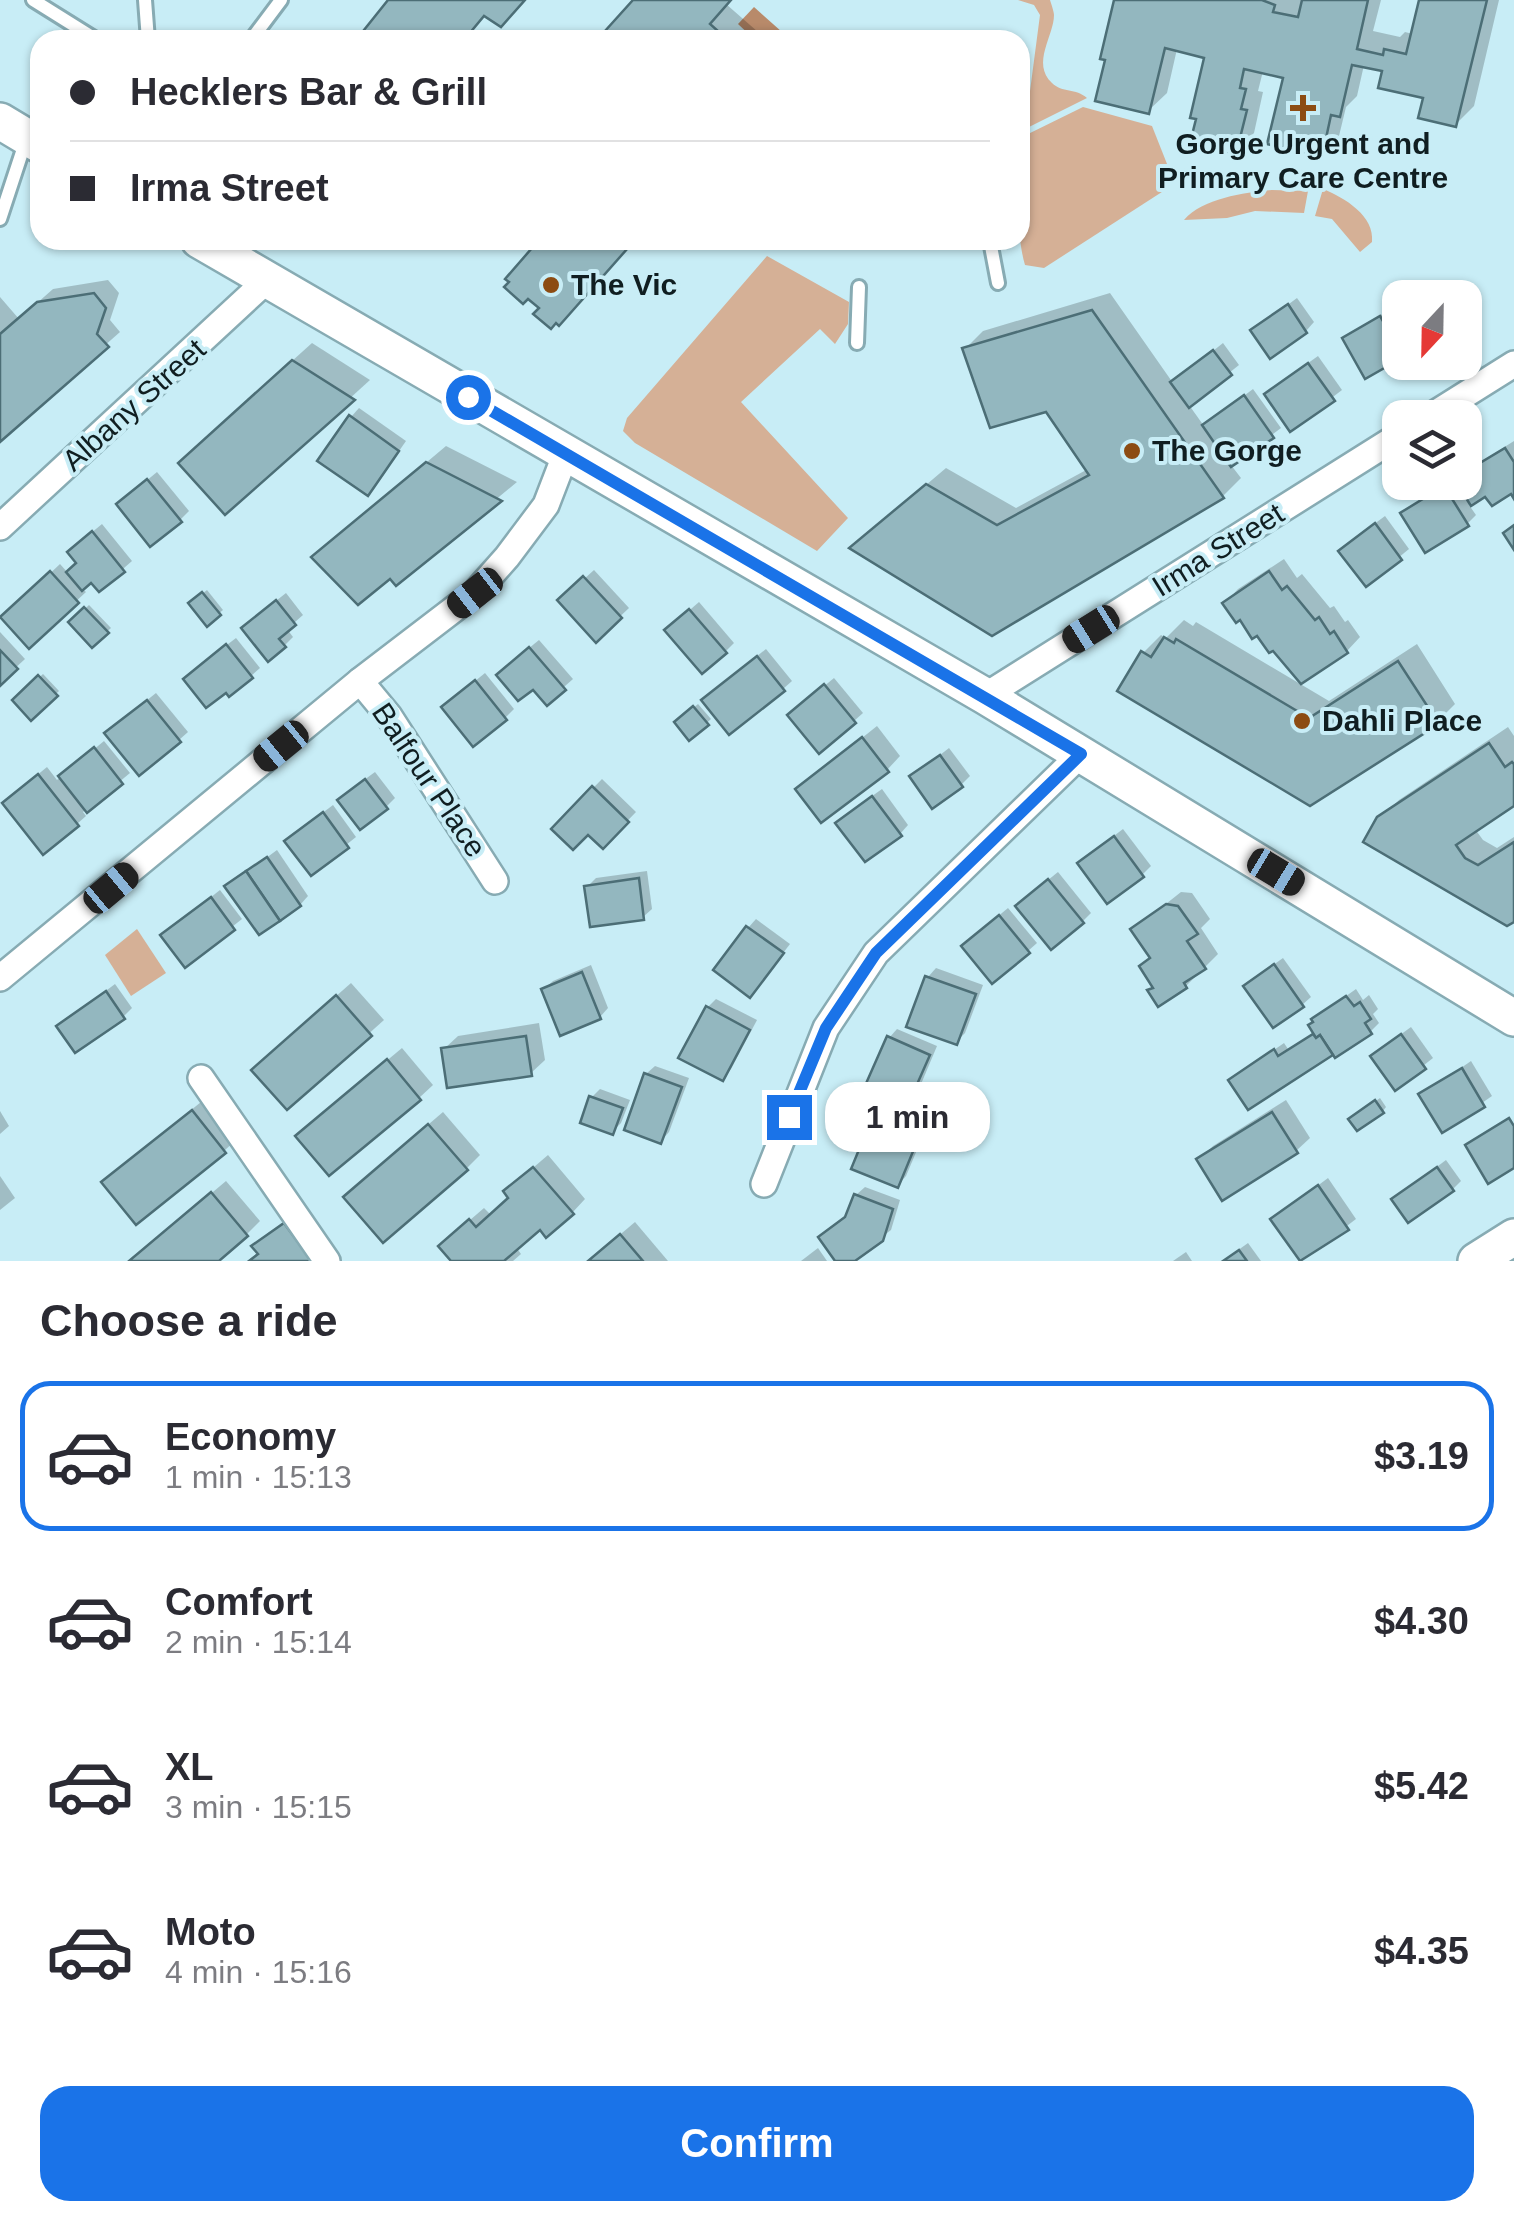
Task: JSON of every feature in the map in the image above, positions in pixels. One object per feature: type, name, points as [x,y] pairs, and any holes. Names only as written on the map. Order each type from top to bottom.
[{"type":"main road","points":[[215,250],[985,696],[1514,1018]]},
{"type":"main road","points":[[1476,1261],[1514,1237]]},
{"type":"street","name":"Albany Street","points":[[0,527],[266,281]]},
{"type":"street","points":[[1457,400],[1514,364]]},
{"type":"street","name":"Irma Street","points":[[985,696],[1382,446]]},
{"type":"street","points":[[0,978],[360,681],[475,593],[546,505],[566,453]]},
{"type":"street","name":"Balfour Place","points":[[360,681],[389,716],[496,881]]},
{"type":"street","points":[[764,1184],[826,1028],[876,953],[1081,754]]},
{"type":"street","points":[[201,1078],[327,1261]]},
{"type":"lane","points":[[32,0],[81,30]]},
{"type":"lane","points":[[144,0],[147,30]]},
{"type":"lane","points":[[258,30],[281,0]]},
{"type":"lane","points":[[0,219],[22,135]]},
{"type":"lane","points":[[992,250],[998,283]]},
{"type":"lane","points":[[857,344],[859,287]]},
{"type":"shaded area","points":[[1018,0],[1050,0],[1054,15],[1043,58],[1046,75],[1056,86],[1087,98],[1030,126],[1030,91],[1040,15],[1034,5]]},
{"type":"shaded area","points":[[754,7],[780,30],[744,30],[738,24]]},
{"type":"shaded area","points":[[1083,107],[1152,126],[1171,174],[1165,190],[1044,268],[1025,265],[1022,250],[1030,250],[1030,133]]},
{"type":"shaded area","points":[[1323,189],[1349,203],[1369,224],[1372,242],[1360,252],[1332,219],[1315,216]]},
{"type":"shaded area","points":[[1272,190],[1308,191],[1304,213],[1255,211],[1227,218],[1184,220],[1213,202]]},
{"type":"shaded area","points":[[767,256],[849,302],[848,324],[835,344],[820,329],[741,402],[848,518],[817,551],[635,443],[623,431],[627,418]]},
{"type":"shaded area","points":[[137,929],[166,973],[131,996],[105,955]]},
{"type":"building","points":[[388,0],[525,0],[501,27],[484,16],[472,30],[364,30]]},
{"type":"building","points":[[633,0],[731,0],[710,24],[717,30],[606,30]]},
{"type":"building","points":[[1114,0],[1262,0],[1275,5],[1273,12],[1298,17],[1302,0],[1368,0],[1357,49],[1383,55],[1384,49],[1406,54],[1419,0],[1487,0],[1456,127],[1418,118],[1423,98],[1378,88],[1382,71],[1352,65],[1340,117],[1331,115],[1322,157],[1267,144],[1283,78],[1244,69],[1240,88],[1246,89],[1241,109],[1247,110],[1236,154],[1190,143],[1196,119],[1190,118],[1204,58],[1165,48],[1149,114],[1095,101]]},
{"type":"building","name":"The Vic","points":[[530,250],[626,250],[559,326],[556,323],[551,329],[533,314],[539,308],[528,299],[523,304],[504,287],[509,282],[505,279]]},
{"type":"building","points":[[94,293],[106,308],[97,334],[109,347],[0,442],[0,334],[37,302]]},
{"type":"building","points":[[1288,304],[1307,333],[1270,359],[1250,330]]},
{"type":"building","name":"The Gorge","points":[[1092,310],[1224,498],[992,636],[849,548],[926,484],[997,525],[1089,475],[1046,412],[990,428],[962,348]]},
{"type":"building","points":[[1380,316],[1382,369],[1365,379],[1342,338]]},
{"type":"building","points":[[1213,350],[1232,375],[1189,408],[1170,382]]},
{"type":"building","points":[[292,360],[355,400],[225,515],[178,463]]},
{"type":"building","points":[[1308,363],[1335,401],[1290,432],[1264,394]]},
{"type":"building","points":[[1244,395],[1274,438],[1231,467],[1202,425]]},
{"type":"building","points":[[349,415],[399,451],[368,496],[317,461]]},
{"type":"building","points":[[1505,448],[1514,462],[1514,499],[1511,494],[1492,506],[1485,497],[1482,499],[1482,462]]},
{"type":"building","points":[[426,462],[502,501],[396,586],[390,579],[358,605],[311,557]]},
{"type":"building","points":[[147,479],[182,522],[150,547],[116,504]]},
{"type":"building","points":[[1421,500],[1453,500],[1469,526],[1425,553],[1400,513]]},
{"type":"building","points":[[1375,523],[1402,560],[1366,587],[1338,551]]},
{"type":"building","points":[[1514,525],[1514,550],[1503,533]]},
{"type":"building","points":[[92,531],[125,572],[99,592],[91,583],[82,591],[66,572],[76,563],[67,552]]},
{"type":"building","points":[[50,571],[79,603],[29,649],[0,617]]},
{"type":"building","points":[[1269,571],[1282,590],[1287,586],[1315,620],[1319,617],[1330,634],[1334,631],[1348,653],[1301,684],[1257,636],[1252,639],[1240,620],[1236,623],[1222,603]]},
{"type":"building","points":[[583,576],[622,618],[596,643],[557,600]]},
{"type":"building","points":[[202,592],[221,615],[207,627],[188,603]]},
{"type":"building","points":[[276,600],[296,625],[279,639],[286,647],[268,662],[241,628]]},
{"type":"building","points":[[84,607],[109,633],[92,648],[68,622]]},
{"type":"building","points":[[689,609],[727,653],[702,674],[664,630]]},
{"type":"building","name":"Dahli Place","points":[[1164,637],[1174,643],[1176,639],[1309,718],[1398,661],[1439,724],[1310,806],[1117,691],[1141,651],[1151,657]]},
{"type":"building","points":[[226,644],[253,678],[229,697],[226,693],[206,708],[183,679]]},
{"type":"building","points":[[529,647],[566,690],[547,706],[533,690],[518,701],[496,675]]},
{"type":"building","points":[[0,650],[18,669],[0,686]]},
{"type":"building","points":[[757,656],[785,691],[729,735],[701,700]]},
{"type":"building","points":[[38,675],[58,696],[31,721],[12,700]]},
{"type":"building","points":[[475,680],[507,720],[473,747],[441,707]]},
{"type":"building","points":[[824,684],[856,723],[819,754],[787,715]]},
{"type":"building","points":[[147,700],[181,742],[139,776],[104,733]]},
{"type":"building","points":[[693,706],[709,725],[689,741],[674,722]]},
{"type":"building","points":[[862,737],[889,772],[821,823],[795,789]]},
{"type":"building","points":[[1489,743],[1505,767],[1514,764],[1514,806],[1456,845],[1465,858],[1478,865],[1514,842],[1514,922],[1507,926],[1363,842],[1377,817]]},
{"type":"building","points":[[94,747],[123,784],[87,813],[58,776]]},
{"type":"building","points":[[940,755],[963,787],[932,809],[909,776]]},
{"type":"building","points":[[38,774],[79,826],[43,855],[2,803]]},
{"type":"building","points":[[365,779],[388,809],[360,830],[337,800]]},
{"type":"building","points":[[592,786],[629,822],[603,849],[588,835],[573,850],[551,829]]},
{"type":"building","points":[[872,796],[902,836],[865,862],[835,823]]},
{"type":"building","points":[[323,812],[349,848],[311,876],[284,841]]},
{"type":"building","points":[[1114,836],[1144,877],[1107,904],[1077,863]]},
{"type":"building","points":[[267,857],[301,906],[280,921],[246,871]]},
{"type":"building","points":[[246,871],[280,921],[259,935],[224,886]]},
{"type":"building","points":[[639,878],[644,920],[590,927],[584,886]]},
{"type":"building","points":[[1048,879],[1084,923],[1051,950],[1015,906]]},
{"type":"building","points":[[211,897],[235,930],[185,968],[160,935]]},
{"type":"building","points":[[1166,904],[1178,906],[1198,934],[1187,941],[1206,969],[1184,983],[1187,988],[1158,1007],[1147,990],[1153,988],[1139,966],[1150,958],[1130,929]]},
{"type":"building","points":[[999,915],[1030,953],[992,984],[961,946]]},
{"type":"building","points":[[746,926],[784,953],[750,998],[713,970]]},
{"type":"building","points":[[1274,964],[1304,1007],[1273,1028],[1243,986]]},
{"type":"building","points":[[582,972],[601,1019],[560,1036],[541,989]]},
{"type":"building","points":[[925,976],[976,994],[957,1045],[906,1027]]},
{"type":"building","points":[[106,991],[125,1019],[75,1053],[56,1026]]},
{"type":"building","points":[[336,995],[372,1036],[287,1110],[251,1070]]},
{"type":"building","points":[[1346,996],[1354,1006],[1360,1002],[1371,1019],[1365,1023],[1372,1034],[1335,1058],[1308,1025]]},
{"type":"building","points":[[706,1006],[750,1030],[723,1081],[678,1058]]},
{"type":"building","points":[[1313,1034],[1316,1038],[1320,1035],[1333,1055],[1248,1110],[1228,1080],[1274,1049],[1278,1056]]},
{"type":"building","points":[[1401,1034],[1426,1069],[1395,1091],[1370,1056]]},
{"type":"building","points":[[526,1036],[532,1076],[447,1088],[441,1048]]},
{"type":"building","points":[[887,1036],[930,1055],[907,1107],[864,1088]]},
{"type":"building","points":[[387,1059],[421,1100],[329,1176],[295,1136]]},
{"type":"building","points":[[1462,1068],[1485,1107],[1442,1133],[1418,1094]]},
{"type":"building","points":[[644,1073],[682,1087],[661,1144],[624,1130]]},
{"type":"building","points":[[589,1096],[623,1108],[613,1135],[580,1123]]},
{"type":"building","points":[[1375,1100],[1384,1113],[1357,1131],[1348,1119]]},
{"type":"building","points":[[192,1110],[226,1153],[136,1225],[101,1182]]},
{"type":"building","points":[[1272,1112],[1298,1153],[1222,1201],[1196,1159]]},
{"type":"building","points":[[874,1113],[921,1132],[898,1188],[851,1169]]},
{"type":"building","points":[[1509,1118],[1514,1126],[1514,1168],[1488,1184],[1465,1145]]},
{"type":"building","points":[[428,1124],[468,1170],[383,1243],[343,1197]]},
{"type":"building","points":[[533,1167],[574,1214],[546,1238],[540,1230],[504,1261],[451,1261],[438,1246],[469,1219],[476,1227],[508,1198],[503,1191]]},
{"type":"building","points":[[1437,1167],[1454,1191],[1408,1223],[1391,1199]]},
{"type":"building","points":[[1318,1185],[1349,1230],[1300,1261],[1270,1219]]},
{"type":"building","points":[[211,1192],[248,1236],[219,1261],[129,1261]]},
{"type":"building","points":[[854,1194],[893,1209],[883,1241],[855,1261],[835,1261],[818,1237],[845,1217]]},
{"type":"building","points":[[284,1223],[312,1261],[249,1261],[258,1254],[251,1246]]},
{"type":"building","points":[[620,1234],[643,1261],[588,1261]]},
{"type":"building","points":[[1239,1250],[1247,1261],[1223,1261]]},
{"type":"place","name":"Gorge Urgent and Primary Care Centre","points":[[1303,108]]},
{"type":"place","name":"The Vic","points":[[551,285]]},
{"type":"place","name":"The Gorge","points":[[1132,451]]},
{"type":"place","name":"Dahli Place","points":[[1302,721]]},
{"type":"route","points":[[468,397],[1081,754],[876,953],[826,1028],[789,1117]]}]
